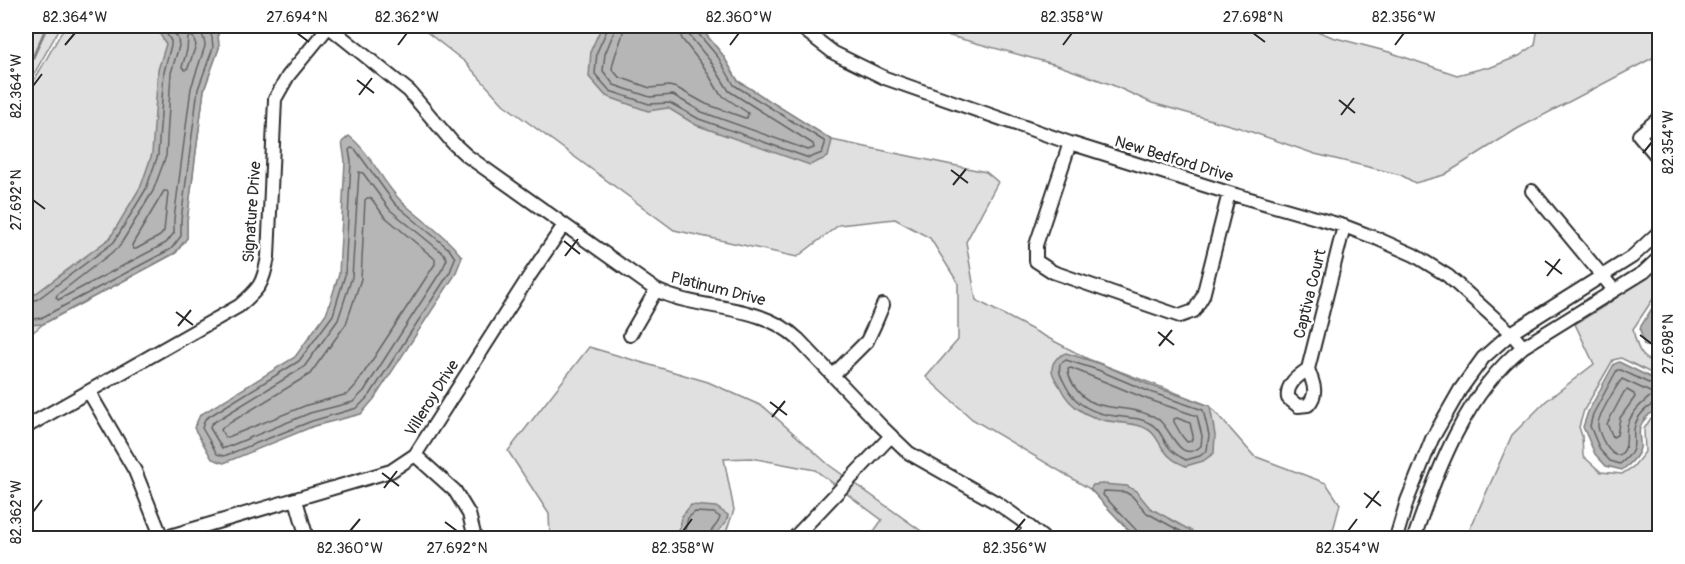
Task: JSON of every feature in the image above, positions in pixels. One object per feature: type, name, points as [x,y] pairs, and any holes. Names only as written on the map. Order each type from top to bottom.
[{"type":"street","name":"Platinum Drive","points":[[328,26],[409,91],[466,155],[656,290],[680,299],[756,315],[775,322],[791,332],[891,436],[915,457],[997,503],[1042,538]]},
{"type":"street","name":"Signature Drive","points":[[26,427],[239,306],[256,291],[264,278],[267,257],[275,99],[288,76],[328,26]]},
{"type":"street","name":"New Bedford Drive","points":[[799,26],[834,53],[885,78],[1070,143],[1344,226],[1414,255],[1448,276],[1511,333],[1523,347]]},
{"type":"street","points":[[1659,117],[1639,135],[1659,160]]},
{"type":"street","points":[[1070,143],[1036,245],[1036,261],[1053,272],[1180,316],[1194,311],[1203,296],[1229,193]]},
{"type":"street","points":[[1532,191],[1614,290]]},
{"type":"street","name":"Villeroy Drive","points":[[163,538],[391,471],[415,455],[564,225]]},
{"type":"street","name":"Captiva Court","points":[[1308,369],[1344,226]]},
{"type":"street","points":[[1396,538],[1407,501],[1432,439],[1472,372],[1495,346],[1511,333],[1632,257],[1659,231]]},
{"type":"street","points":[[1414,538],[1449,449],[1475,400],[1495,372],[1523,347],[1644,272],[1659,257]]},
{"type":"street","points":[[630,335],[656,290]]},
{"type":"street","points":[[833,375],[867,340],[883,305]]},
{"type":"street","points":[[89,392],[135,471],[163,538]]},
{"type":"street","points":[[794,538],[891,436]]},
{"type":"street","points":[[415,455],[455,491],[469,514],[475,538]]},
{"type":"street","points":[[296,500],[307,538]]},
{"type":"street","points":[[1022,538],[1031,528]]},
{"type":"shaded area","points":[[26,26],[61,26],[26,88]]},
{"type":"shaded area","points":[[65,26],[212,26],[218,34],[219,48],[204,90],[187,221],[187,238],[176,253],[43,324],[26,338],[26,95]]},
{"type":"shaded area","points":[[419,26],[699,26],[722,54],[738,81],[832,140],[986,172],[998,182],[966,242],[976,300],[1088,359],[1210,406],[1254,456],[1326,483],[1340,504],[1331,538],[1136,538],[1090,489],[972,419],[926,377],[958,340],[958,283],[930,238],[895,219],[839,225],[797,257],[674,230],[503,104],[465,62]]},
{"type":"shaded area","points":[[913,26],[1305,26],[1332,37],[1389,52],[1457,75],[1489,68],[1519,56],[1535,45],[1537,33],[1542,26],[1659,26],[1660,54],[1517,129],[1444,175],[1415,183],[1401,175],[1315,154],[1240,128],[1152,103],[1110,84],[1057,65]]},
{"type":"shaded area","points":[[1659,266],[1659,290],[1633,329],[1640,352],[1659,368],[1659,377],[1621,358],[1613,360],[1584,410],[1579,427],[1583,456],[1601,472],[1622,474],[1633,467],[1645,452],[1644,429],[1651,418],[1659,417],[1659,538],[1466,538],[1512,435],[1546,401],[1594,364],[1575,324],[1608,304]]},
{"type":"shaded area","points":[[589,347],[708,382],[764,407],[829,465],[931,538],[869,538],[882,520],[815,470],[751,458],[724,459],[734,510],[726,532],[721,538],[550,538],[549,514],[508,451]]},
{"type":"water","points":[[155,26],[212,26],[218,34],[219,48],[204,90],[187,221],[187,238],[175,253],[43,324],[26,325],[26,298],[35,294],[110,238],[141,186],[152,154],[158,70],[166,44]]},
{"type":"water","points":[[602,26],[699,26],[722,54],[738,81],[832,140],[828,157],[810,165],[696,125],[668,108],[648,111],[606,96],[589,77],[591,50]]},
{"type":"water","points":[[349,136],[364,151],[401,201],[441,234],[462,257],[455,275],[374,399],[361,414],[314,426],[224,463],[212,459],[194,428],[200,415],[295,357],[327,312],[339,274],[345,161],[342,142]]},
{"type":"water","points":[[1659,297],[1660,349],[1644,345],[1640,330]]},
{"type":"water","points":[[1066,353],[1210,406],[1215,435],[1214,453],[1203,461],[1186,466],[1169,456],[1153,433],[1143,427],[1099,419],[1083,412],[1064,395],[1052,372],[1054,361]]},
{"type":"water","points":[[1619,362],[1660,382],[1659,408],[1650,413],[1643,422],[1639,431],[1639,452],[1633,461],[1622,470],[1606,466],[1595,454],[1583,427],[1588,412],[1614,364]]},
{"type":"water","points":[[1093,485],[1127,486],[1136,491],[1150,508],[1204,538],[1136,538],[1090,489]]},
{"type":"water","points":[[691,505],[716,507],[728,515],[726,522],[713,538],[670,538],[680,527],[682,516]]},
{"type":"waterway","points":[[26,73],[47,26]]}]
